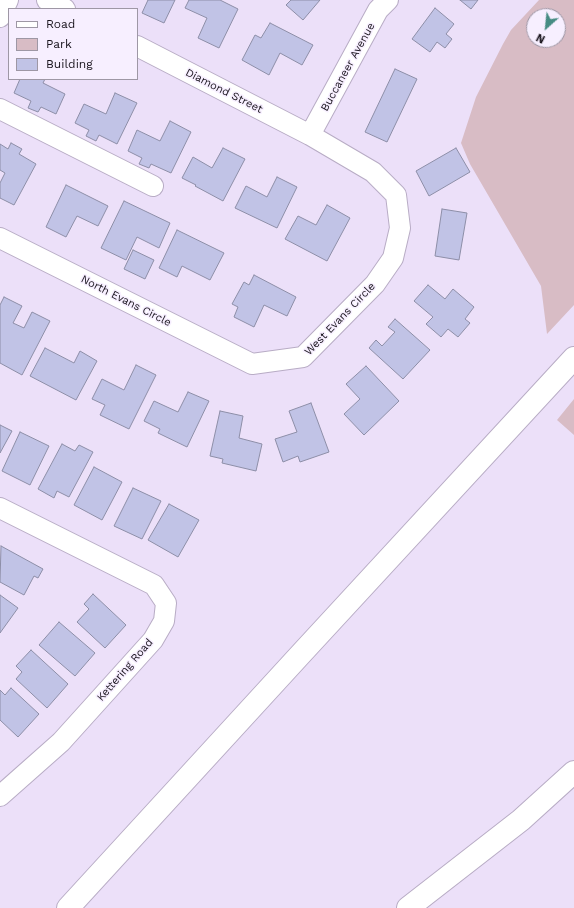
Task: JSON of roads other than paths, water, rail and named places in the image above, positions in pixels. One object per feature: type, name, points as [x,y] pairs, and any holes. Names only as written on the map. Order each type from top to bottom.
[{"type":"highway","points":[[68,908],[574,358]]},
{"type":"highway","points":[[408,908],[521,820],[574,772]]},
{"type":"street","points":[[0,17],[8,0]]},
{"type":"street","points":[[47,0],[63,8]]},
{"type":"street","name":"Buccaneer Avenue","points":[[310,135],[378,10],[388,0]]},
{"type":"street","name":"Diamond Street","points":[[138,47],[310,135]]},
{"type":"street","points":[[0,109],[152,186]]},
{"type":"street","name":"West Evans Circle","points":[[252,364],[303,357],[375,284],[393,258],[400,228],[396,195],[373,172],[310,135]]},
{"type":"street","name":"North Evans Circle","points":[[0,238],[252,364]]},
{"type":"street","name":"Kettering Road","points":[[0,508],[154,585],[166,603],[164,621],[153,640],[61,742],[0,796]]}]
